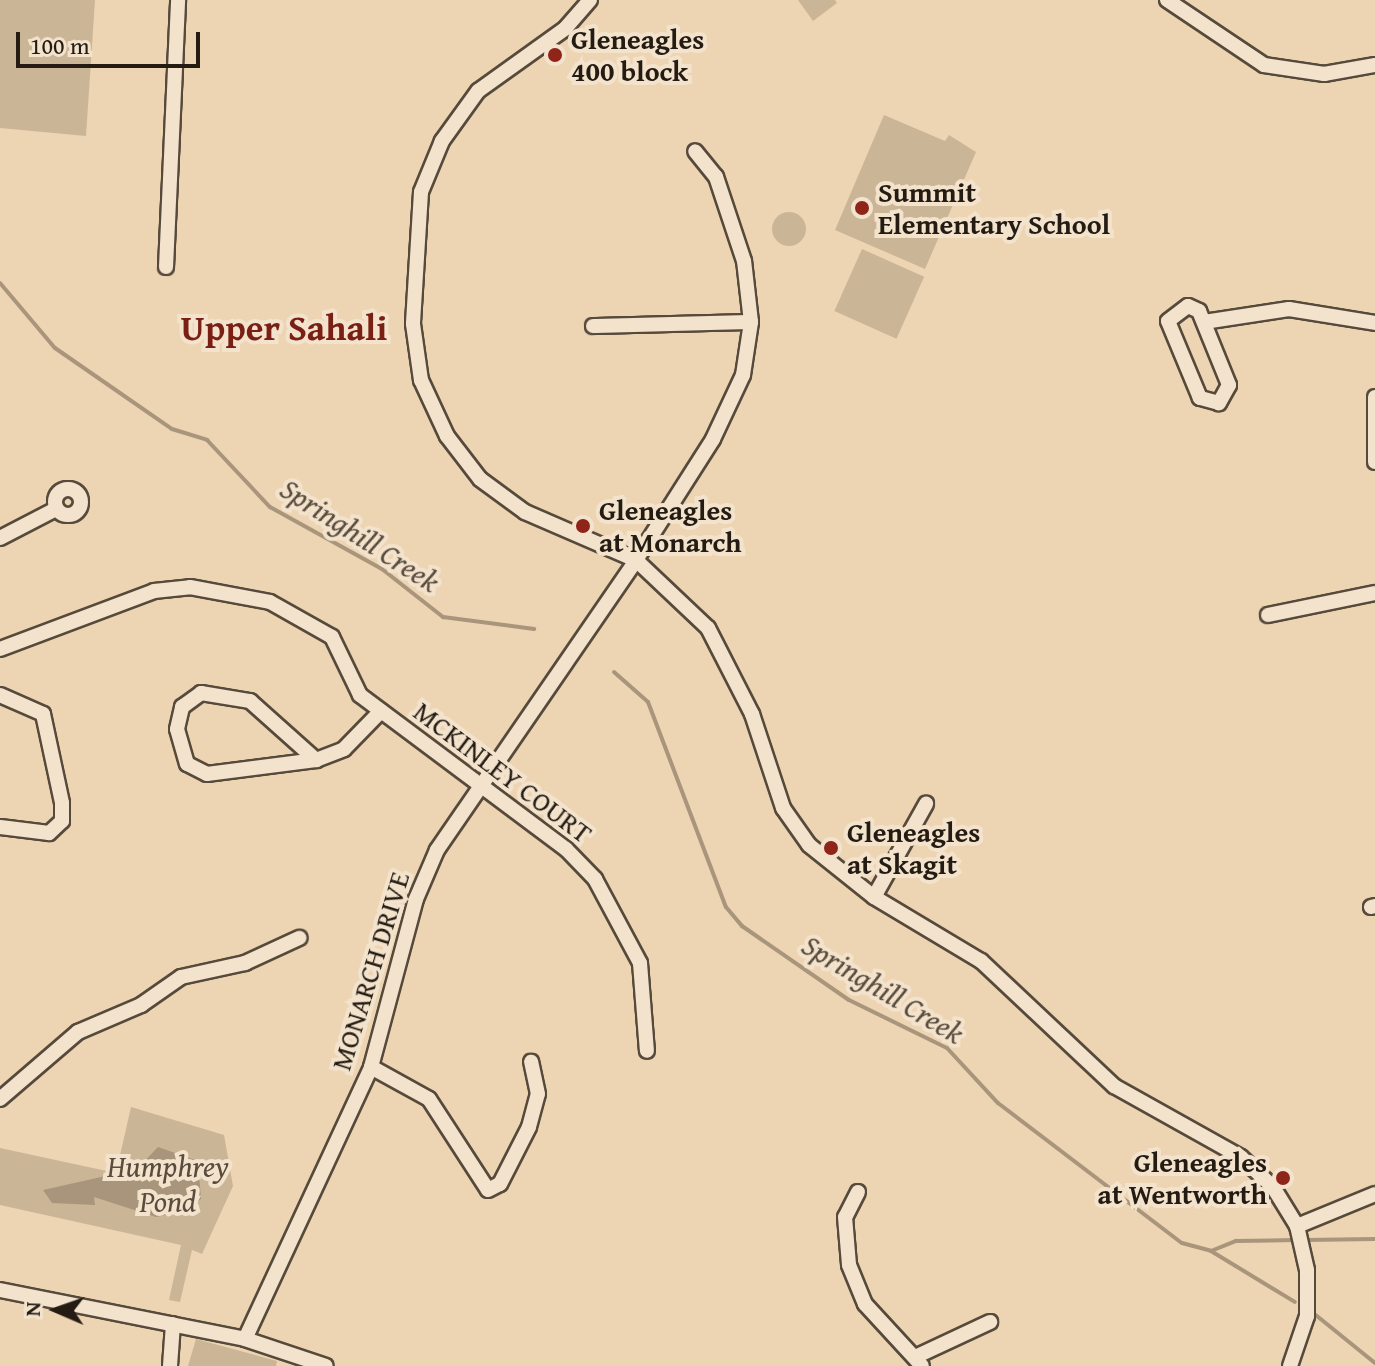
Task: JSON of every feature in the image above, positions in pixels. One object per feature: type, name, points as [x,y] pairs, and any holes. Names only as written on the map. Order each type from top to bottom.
[{"type":"street","points":[[166,267],[178,0]]},
{"type":"street","points":[[590,0],[566,28],[478,91],[442,141],[421,192],[413,324],[421,380],[447,436],[480,479],[525,512],[636,560],[708,628],[732,667],[777,793],[809,845],[874,897],[981,961],[1114,1086],[1241,1157],[1273,1187],[1297,1226],[1307,1316],[1290,1366]]},
{"type":"street","points":[[1167,0],[1264,65],[1324,74],[1375,65]]},
{"type":"street","name":"MONARCH DRIVE","points":[[245,1339],[371,1067],[416,899],[437,850],[636,560],[725,417],[743,375],[751,322],[739,247],[716,177],[695,151]]},
{"type":"street","points":[[1188,306],[1204,322],[1229,385],[1219,403],[1200,398],[1168,321],[1188,306]]},
{"type":"street","points":[[1204,322],[1289,309],[1375,323]]},
{"type":"street","points":[[593,326],[751,322]]},
{"type":"street","points":[[1375,397],[1375,462]]},
{"type":"street","points":[[0,538],[56,509]]},
{"type":"street","name":"MCKINLEY COURT","points":[[2,643],[154,591],[234,591],[332,637],[360,695],[566,849],[623,920],[640,963],[647,1051]]},
{"type":"street","points":[[1268,615],[1375,593]]},
{"type":"street","points":[[316,760],[250,701],[201,693],[182,707],[177,729],[187,764],[207,774],[316,760],[344,749],[381,711]]},
{"type":"street","points":[[0,695],[43,714],[62,803],[62,821],[49,833],[0,827]]},
{"type":"street","points":[[874,897],[926,804]]},
{"type":"street","points":[[0,1099],[78,1032],[141,1005],[181,977],[245,963],[299,938]]},
{"type":"street","points":[[371,1067],[429,1099],[488,1190],[500,1184],[529,1127],[538,1094],[531,1062]]},
{"type":"street","points":[[858,1192],[845,1217],[849,1265],[865,1304],[918,1362],[990,1322]]},
{"type":"street","points":[[1297,1226],[1375,1194]]},
{"type":"street","points":[[0,1290],[245,1339],[326,1366]]},
{"type":"street","points":[[170,1366],[173,1324]]},
{"type":"shaded area","points":[[0,0],[95,0],[86,136],[0,128]]},
{"type":"shaded area","points":[[798,0],[835,0],[837,3],[813,21]]},
{"type":"shaded area","points":[[884,115],[945,141],[949,135],[976,152],[925,269],[835,230]]},
{"type":"shaded area","points":[[789,212],[801,217],[806,229],[801,241],[789,246],[777,241],[772,229],[777,217]]},
{"type":"shaded area","points":[[862,249],[924,277],[896,339],[834,311]]},
{"type":"shaded area","points":[[131,1107],[224,1135],[233,1186],[202,1254],[192,1250],[180,1302],[169,1300],[181,1245],[0,1205],[0,1148],[116,1173]]},
{"type":"shaded area","points":[[196,1339],[277,1361],[276,1366],[188,1366]]},
{"type":"water","name":"Humphrey Pond","points":[[158,1147],[198,1161],[201,1199],[184,1211],[156,1217],[94,1197],[95,1205],[52,1203],[43,1190],[137,1169]]},
{"type":"waterway","name":"Springhill Creek","points":[[0,283],[55,348],[172,429],[207,440],[270,507],[382,569],[443,617],[534,629]]},
{"type":"waterway","name":"Springhill Creek","points":[[614,672],[648,702],[726,907],[742,926],[849,1000],[947,1048],[998,1103],[1182,1243],[1211,1251],[1236,1241],[1297,1240]]},
{"type":"waterway","name":"Springhill Creek","points":[[1305,1240],[1375,1239]]},
{"type":"waterway","points":[[1211,1251],[1295,1302]]},
{"type":"waterway","points":[[1312,1312],[1375,1363]]},
{"type":"place","name":"Gleneagles 400 block","points":[[555,55]]},
{"type":"place","name":"Summit Elementary School","points":[[862,208]]},
{"type":"place","name":"Gleneagles at Monarch","points":[[583,526]]},
{"type":"place","name":"Gleneagles at Skagit","points":[[831,848]]},
{"type":"place","name":"Gleneagles at Wentworth","points":[[1283,1178]]},
{"type":"district","name":"Upper Sahali","points":[[284,327]]}]
